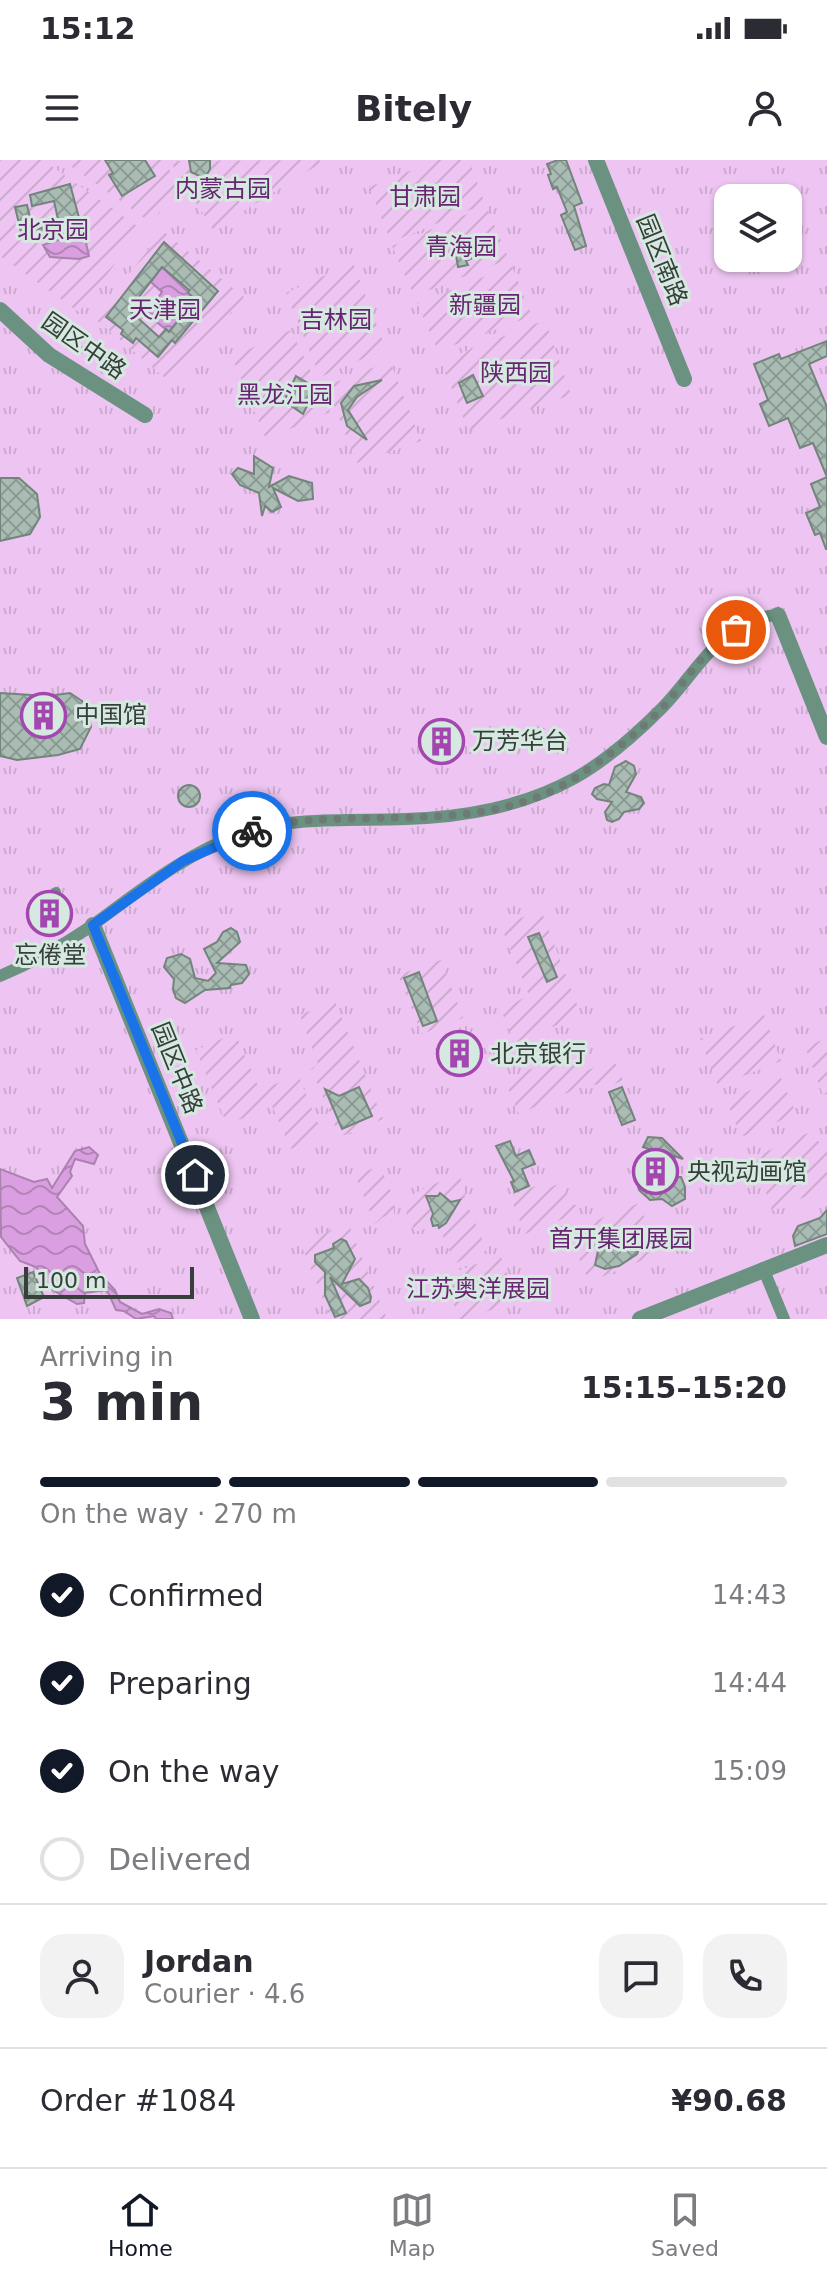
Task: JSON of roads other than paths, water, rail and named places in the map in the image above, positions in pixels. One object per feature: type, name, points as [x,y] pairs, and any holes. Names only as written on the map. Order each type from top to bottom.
[{"type":"street","name":"园区南路","points":[[596,160],[684,379]]},
{"type":"street","name":"园区中路","points":[[0,310],[49,355],[145,415]]},
{"type":"street","points":[[0,976],[24,966],[93,925],[183,861],[244,833],[292,822],[464,815],[520,802],[564,784],[619,746],[661,709],[710,649],[727,635],[758,619],[778,615],[827,737]]},
{"type":"street","name":"园区中路","points":[[93,925],[252,1319]]},
{"type":"street","points":[[640,1319],[827,1245]]},
{"type":"street","points":[[763,1268],[784,1319]]},
{"type":"water","points":[[79,233],[87,237],[89,256],[79,259],[50,257],[43,245]]},
{"type":"water","points":[[162,267],[196,300],[181,312],[182,316],[169,332],[147,314],[162,292],[151,282]]},
{"type":"water","points":[[89,1147],[98,1155],[94,1164],[75,1159],[70,1172],[72,1176],[57,1197],[83,1226],[85,1244],[100,1274],[115,1290],[120,1302],[142,1314],[159,1309],[171,1313],[173,1319],[156,1319],[154,1316],[136,1319],[116,1310],[107,1290],[85,1293],[84,1303],[77,1304],[51,1289],[36,1267],[20,1261],[1,1237],[0,1169],[34,1182],[47,1179],[52,1188],[75,1151]]},
{"type":"place","name":"中国馆","points":[[44,715]]},
{"type":"place","name":"万芳华台","points":[[441,741]]},
{"type":"place","name":"忘倦堂","points":[[50,913]]},
{"type":"place","name":"北京银行","points":[[459,1054]]},
{"type":"place","name":"央视动画馆","points":[[656,1172]]},
{"type":"park label","name":"内蒙古园","points":[[223,189]]},
{"type":"park label","name":"甘肃园","points":[[425,197]]},
{"type":"park label","name":"北京园","points":[[53,230]]},
{"type":"park label","name":"青海园","points":[[461,247]]},
{"type":"park label","name":"新疆园","points":[[485,305]]},
{"type":"park label","name":"天津园","points":[[165,310]]},
{"type":"park label","name":"吉林园","points":[[336,320]]},
{"type":"park label","name":"陕西园","points":[[516,373]]},
{"type":"park label","name":"黑龙江园","points":[[285,395]]},
{"type":"park label","name":"首开集团展园","points":[[621,1239]]},
{"type":"park label","name":"江苏奥洋展园","points":[[478,1289]]}]
